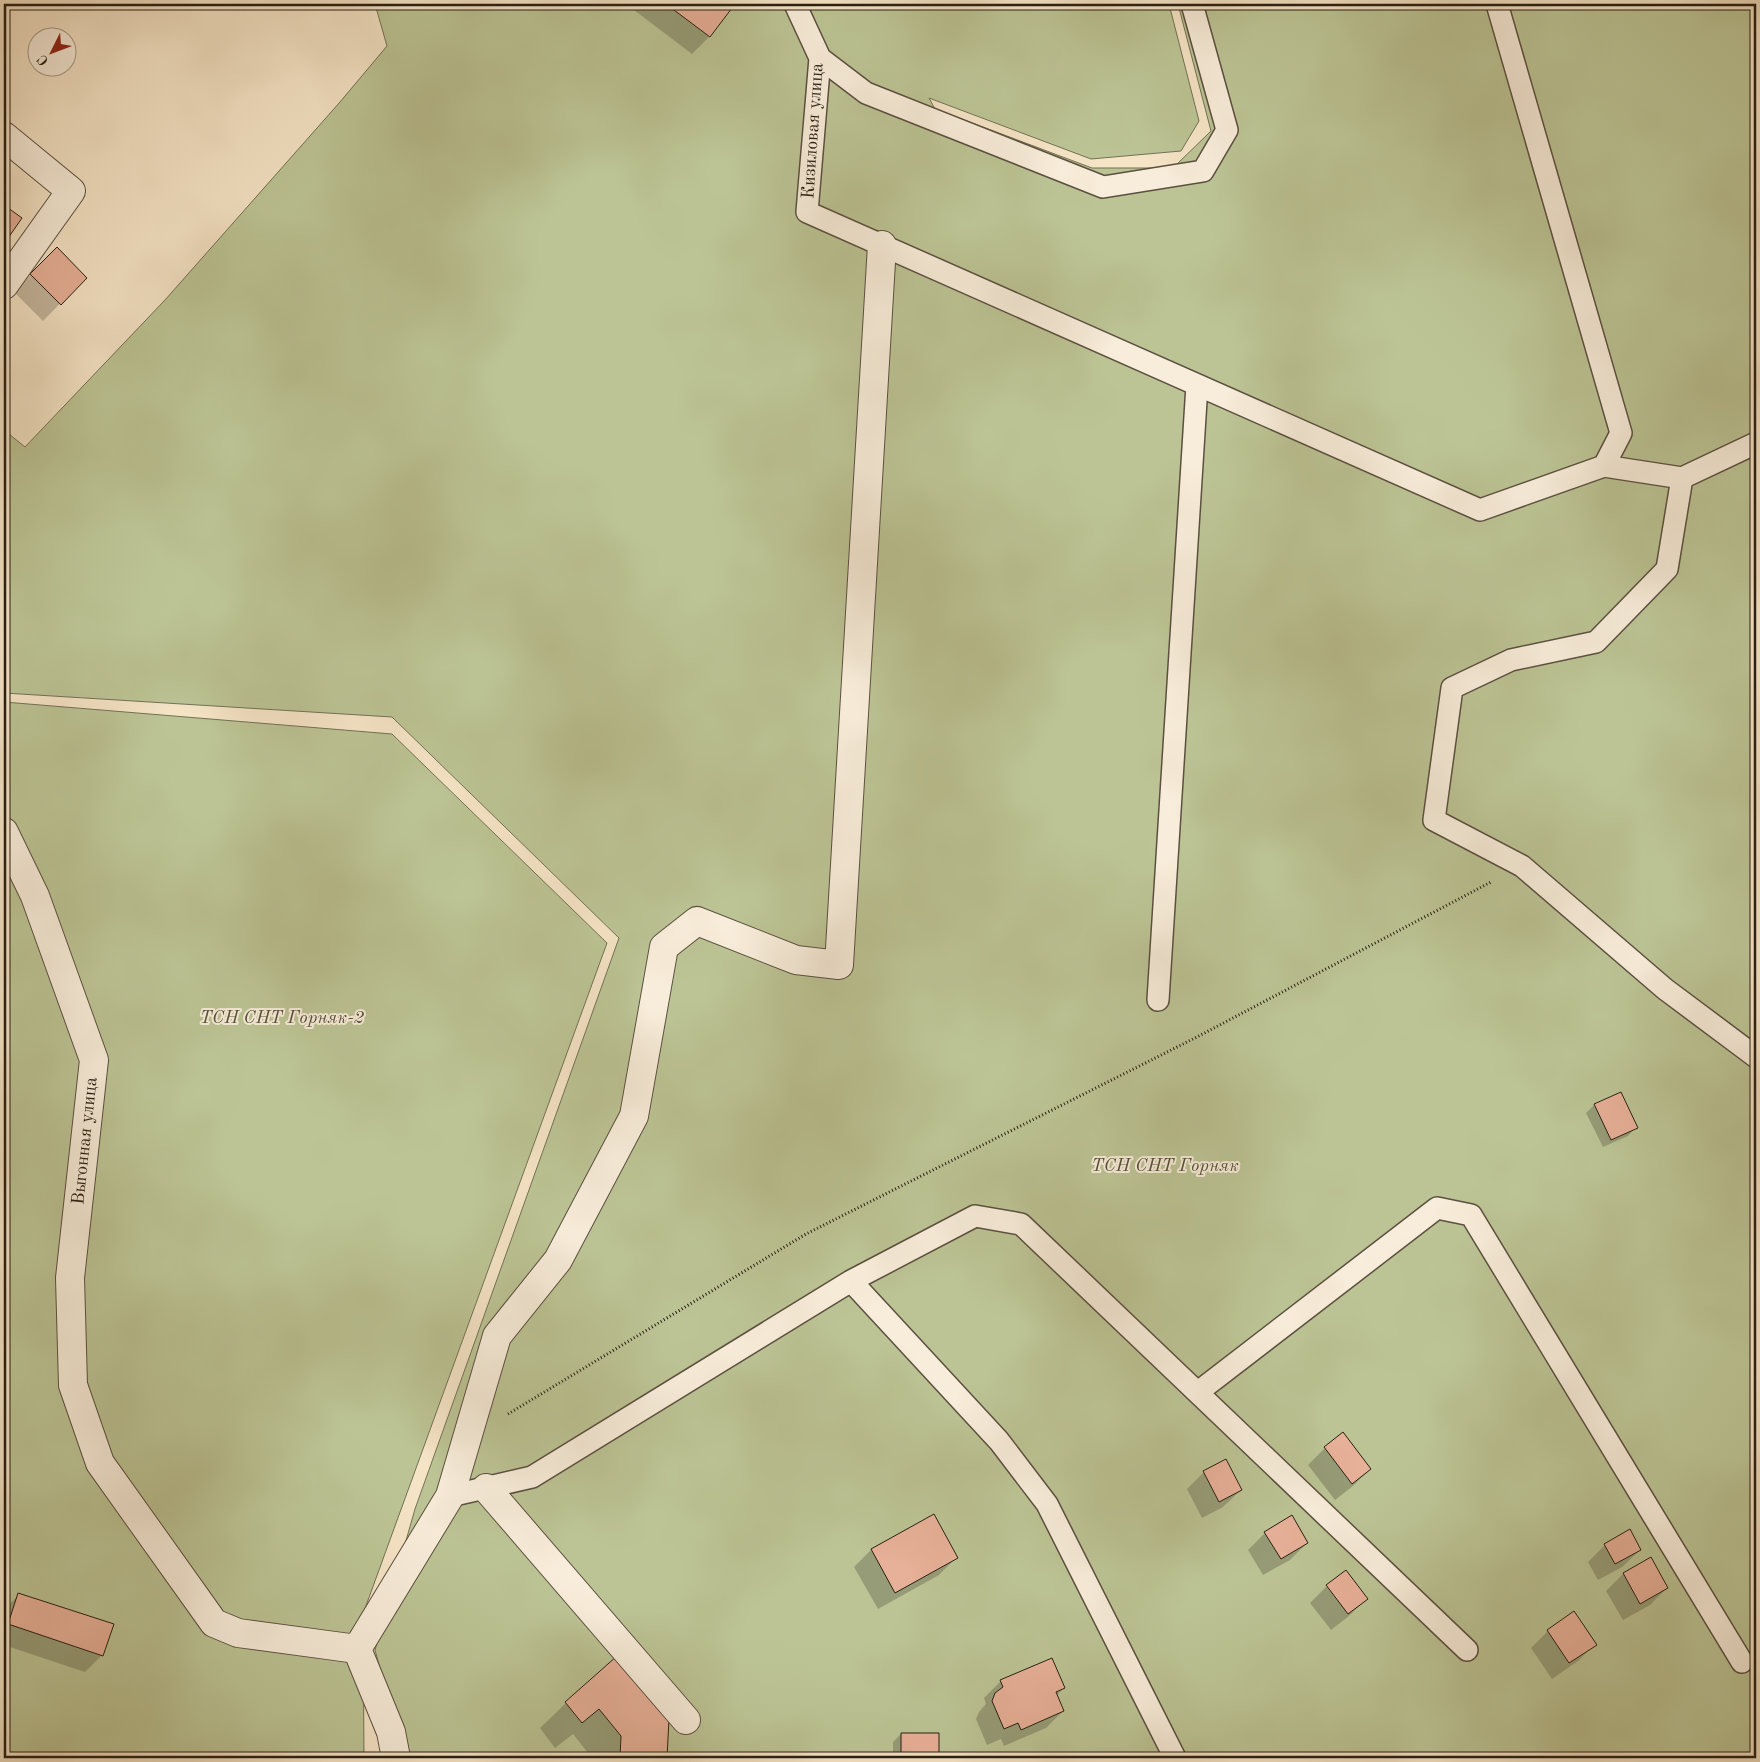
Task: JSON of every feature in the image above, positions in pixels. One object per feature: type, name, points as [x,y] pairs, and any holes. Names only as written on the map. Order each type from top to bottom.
[{"type":"street","points":[[4,136],[71,191],[4,285]]},
{"type":"street","points":[[396,1758],[391,1732],[357,1649],[450,1496],[497,1336],[558,1260],[634,1116],[664,947],[696,921],[796,960],[839,965],[882,245]]},
{"type":"street","name":"Выгонная улица","points":[[4,832],[34,896],[94,1060],[70,1278],[73,1386],[100,1463],[214,1623],[238,1633],[357,1649]]},
{"type":"street","points":[[486,1488],[686,1720]]},
{"type":"lane","name":"Кизиловая улица","points":[[795,4],[820,58],[807,212],[882,245]]},
{"type":"lane","points":[[820,58],[866,93],[1102,187],[1203,171],[1227,130],[1192,4]]},
{"type":"lane","points":[[1497,4],[1621,433],[1604,466]]},
{"type":"lane","points":[[882,245],[1480,510],[1604,466],[1682,478],[1756,443]]},
{"type":"lane","points":[[1158,1000],[1197,385]]},
{"type":"lane","points":[[1682,478],[1667,569],[1596,642],[1511,660],[1452,688],[1434,820],[1522,866],[1665,989],[1756,1058]]},
{"type":"lane","points":[[1198,1392],[1437,1208],[1471,1215],[1742,1662]]},
{"type":"lane","points":[[450,1496],[532,1477],[851,1281],[975,1216],[1021,1224],[1467,1650]]},
{"type":"lane","points":[[851,1281],[999,1441],[1047,1504],[1175,1758]]},
{"type":"path","points":[[467,1439],[806,1234],[1195,1038],[1522,866]]},
{"type":"green space","name":"ТСН СНТ Горняк","points":[[375,4],[1169,4],[1199,121],[1181,151],[1091,159],[929,98],[935,109],[1092,168],[1173,168],[1211,131],[1178,4],[1756,4],[1756,1758],[404,1758],[375,1650],[415,1509],[619,938],[392,717],[4,693],[4,430],[25,447],[165,300],[340,102],[387,46]]},
{"type":"green space","name":"ТСН СНТ Горняк-2","points":[[4,702],[392,734],[607,943],[363,1614],[364,1758],[4,1758]]},
{"type":"building","points":[[666,4],[735,4],[710,37]]},
{"type":"building","points":[[4,205],[22,218],[4,244]]},
{"type":"building","points":[[57,247],[87,278],[61,305],[30,274]]},
{"type":"building","points":[[1621,1092],[1638,1128],[1611,1140],[1594,1104]]},
{"type":"building","points":[[1343,1432],[1371,1469],[1352,1484],[1324,1447]]},
{"type":"building","points":[[1226,1459],[1242,1490],[1219,1502],[1203,1471]]},
{"type":"building","points":[[934,1514],[958,1558],[895,1593],[871,1549]]},
{"type":"building","points":[[1292,1515],[1308,1543],[1281,1559],[1264,1532]]},
{"type":"building","points":[[1630,1529],[1641,1550],[1615,1564],[1604,1544]]},
{"type":"building","points":[[1651,1557],[1668,1588],[1640,1604],[1623,1573]]},
{"type":"building","points":[[1346,1570],[1368,1599],[1348,1614],[1326,1585]]},
{"type":"building","points":[[18,1593],[114,1624],[103,1656],[8,1624]]},
{"type":"building","points":[[1574,1611],[1597,1645],[1569,1663],[1547,1630]]},
{"type":"building","points":[[617,1656],[669,1719],[667,1758],[620,1758],[621,1736],[599,1709],[582,1723],[565,1702]]},
{"type":"building","points":[[1052,1658],[1065,1688],[1056,1692],[1064,1711],[1021,1730],[1018,1723],[1004,1729],[992,1701],[995,1693],[1003,1687],[1000,1680]]},
{"type":"building","points":[[901,1733],[939,1733],[939,1758],[901,1758]]}]
